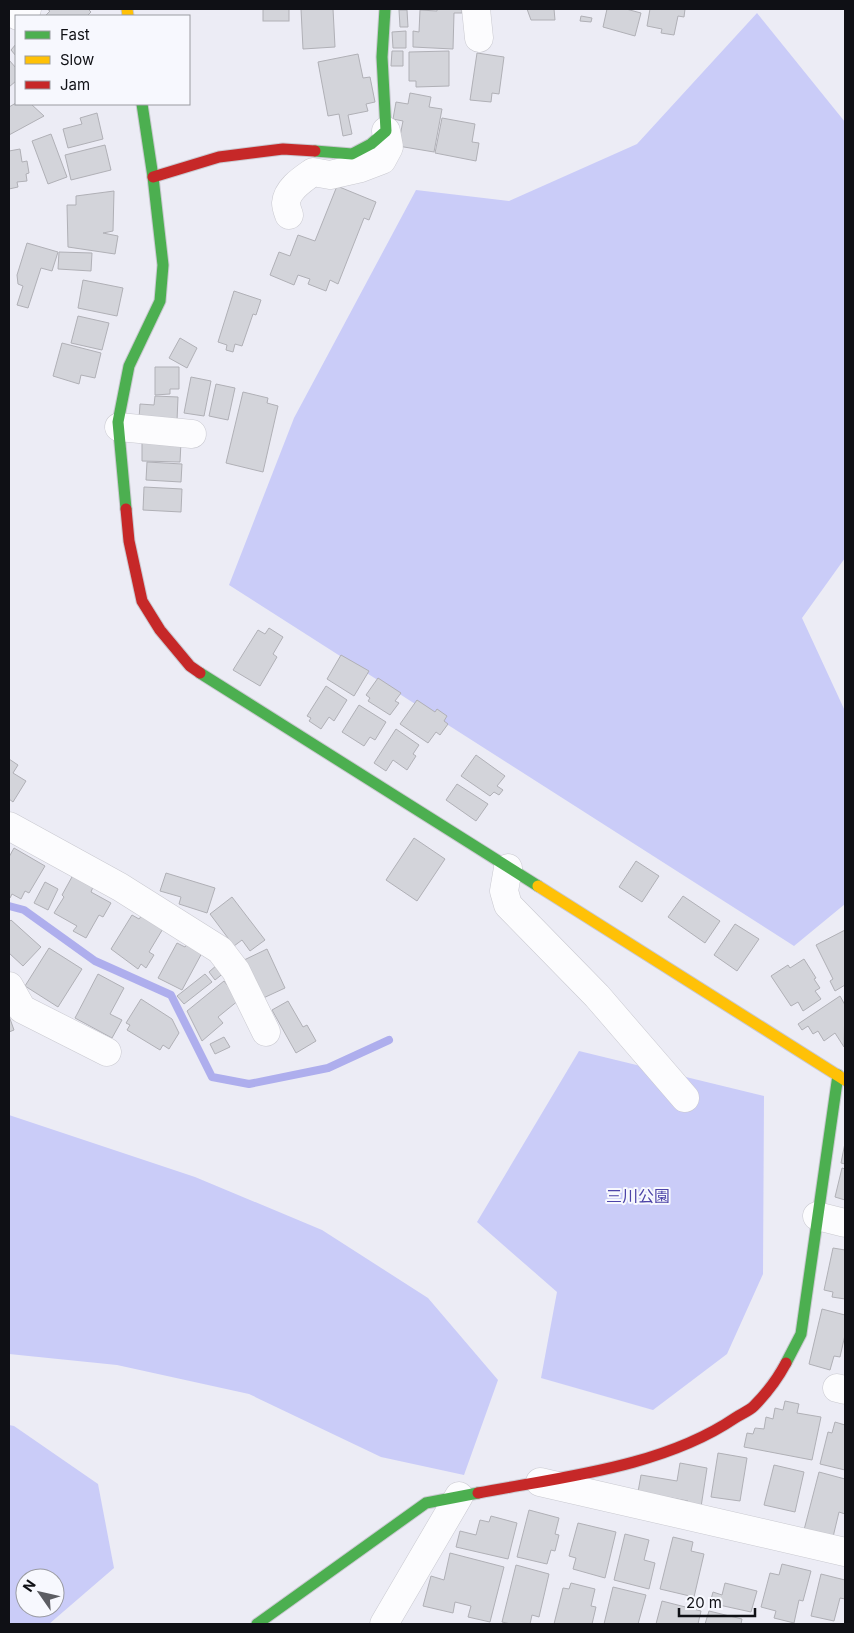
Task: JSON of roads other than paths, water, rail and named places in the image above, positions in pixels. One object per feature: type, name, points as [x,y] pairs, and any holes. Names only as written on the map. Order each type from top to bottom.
[{"type":"street","points":[[289,216],[286,203],[298,182],[313,172],[330,175],[361,168],[382,160],[389,147],[386,132],[382,57],[385,9]]},
{"type":"street","points":[[476,9],[479,38]]},
{"type":"street","points":[[142,105],[163,265],[160,301],[129,366],[118,422],[129,541],[142,601],[160,630],[190,666],[841,1078],[816,1216],[801,1334],[781,1373],[754,1406],[724,1426],[696,1441],[612,1468],[426,1503],[257,1624]]},
{"type":"street","points":[[153,177],[220,157],[283,149],[352,154],[371,144],[386,132]]},
{"type":"street","points":[[119,428],[192,434]]},
{"type":"street","points":[[10,829],[120,887],[220,950],[236,970],[266,1032]]},
{"type":"street","points":[[508,868],[504,891],[508,905],[597,996],[684,1098]]},
{"type":"street","points":[[9,986],[22,1009],[107,1052]]},
{"type":"street","points":[[816,1216],[845,1223]]},
{"type":"street","points":[[540,1482],[845,1552]]},
{"type":"street","points":[[384,1624],[459,1496]]},
{"type":"waterway","points":[[9,906],[24,910],[95,961],[171,995],[212,1077],[249,1084],[328,1068],[389,1040]]},
{"type":"park label","name":"三川公園","points":[[638,1196]]}]
